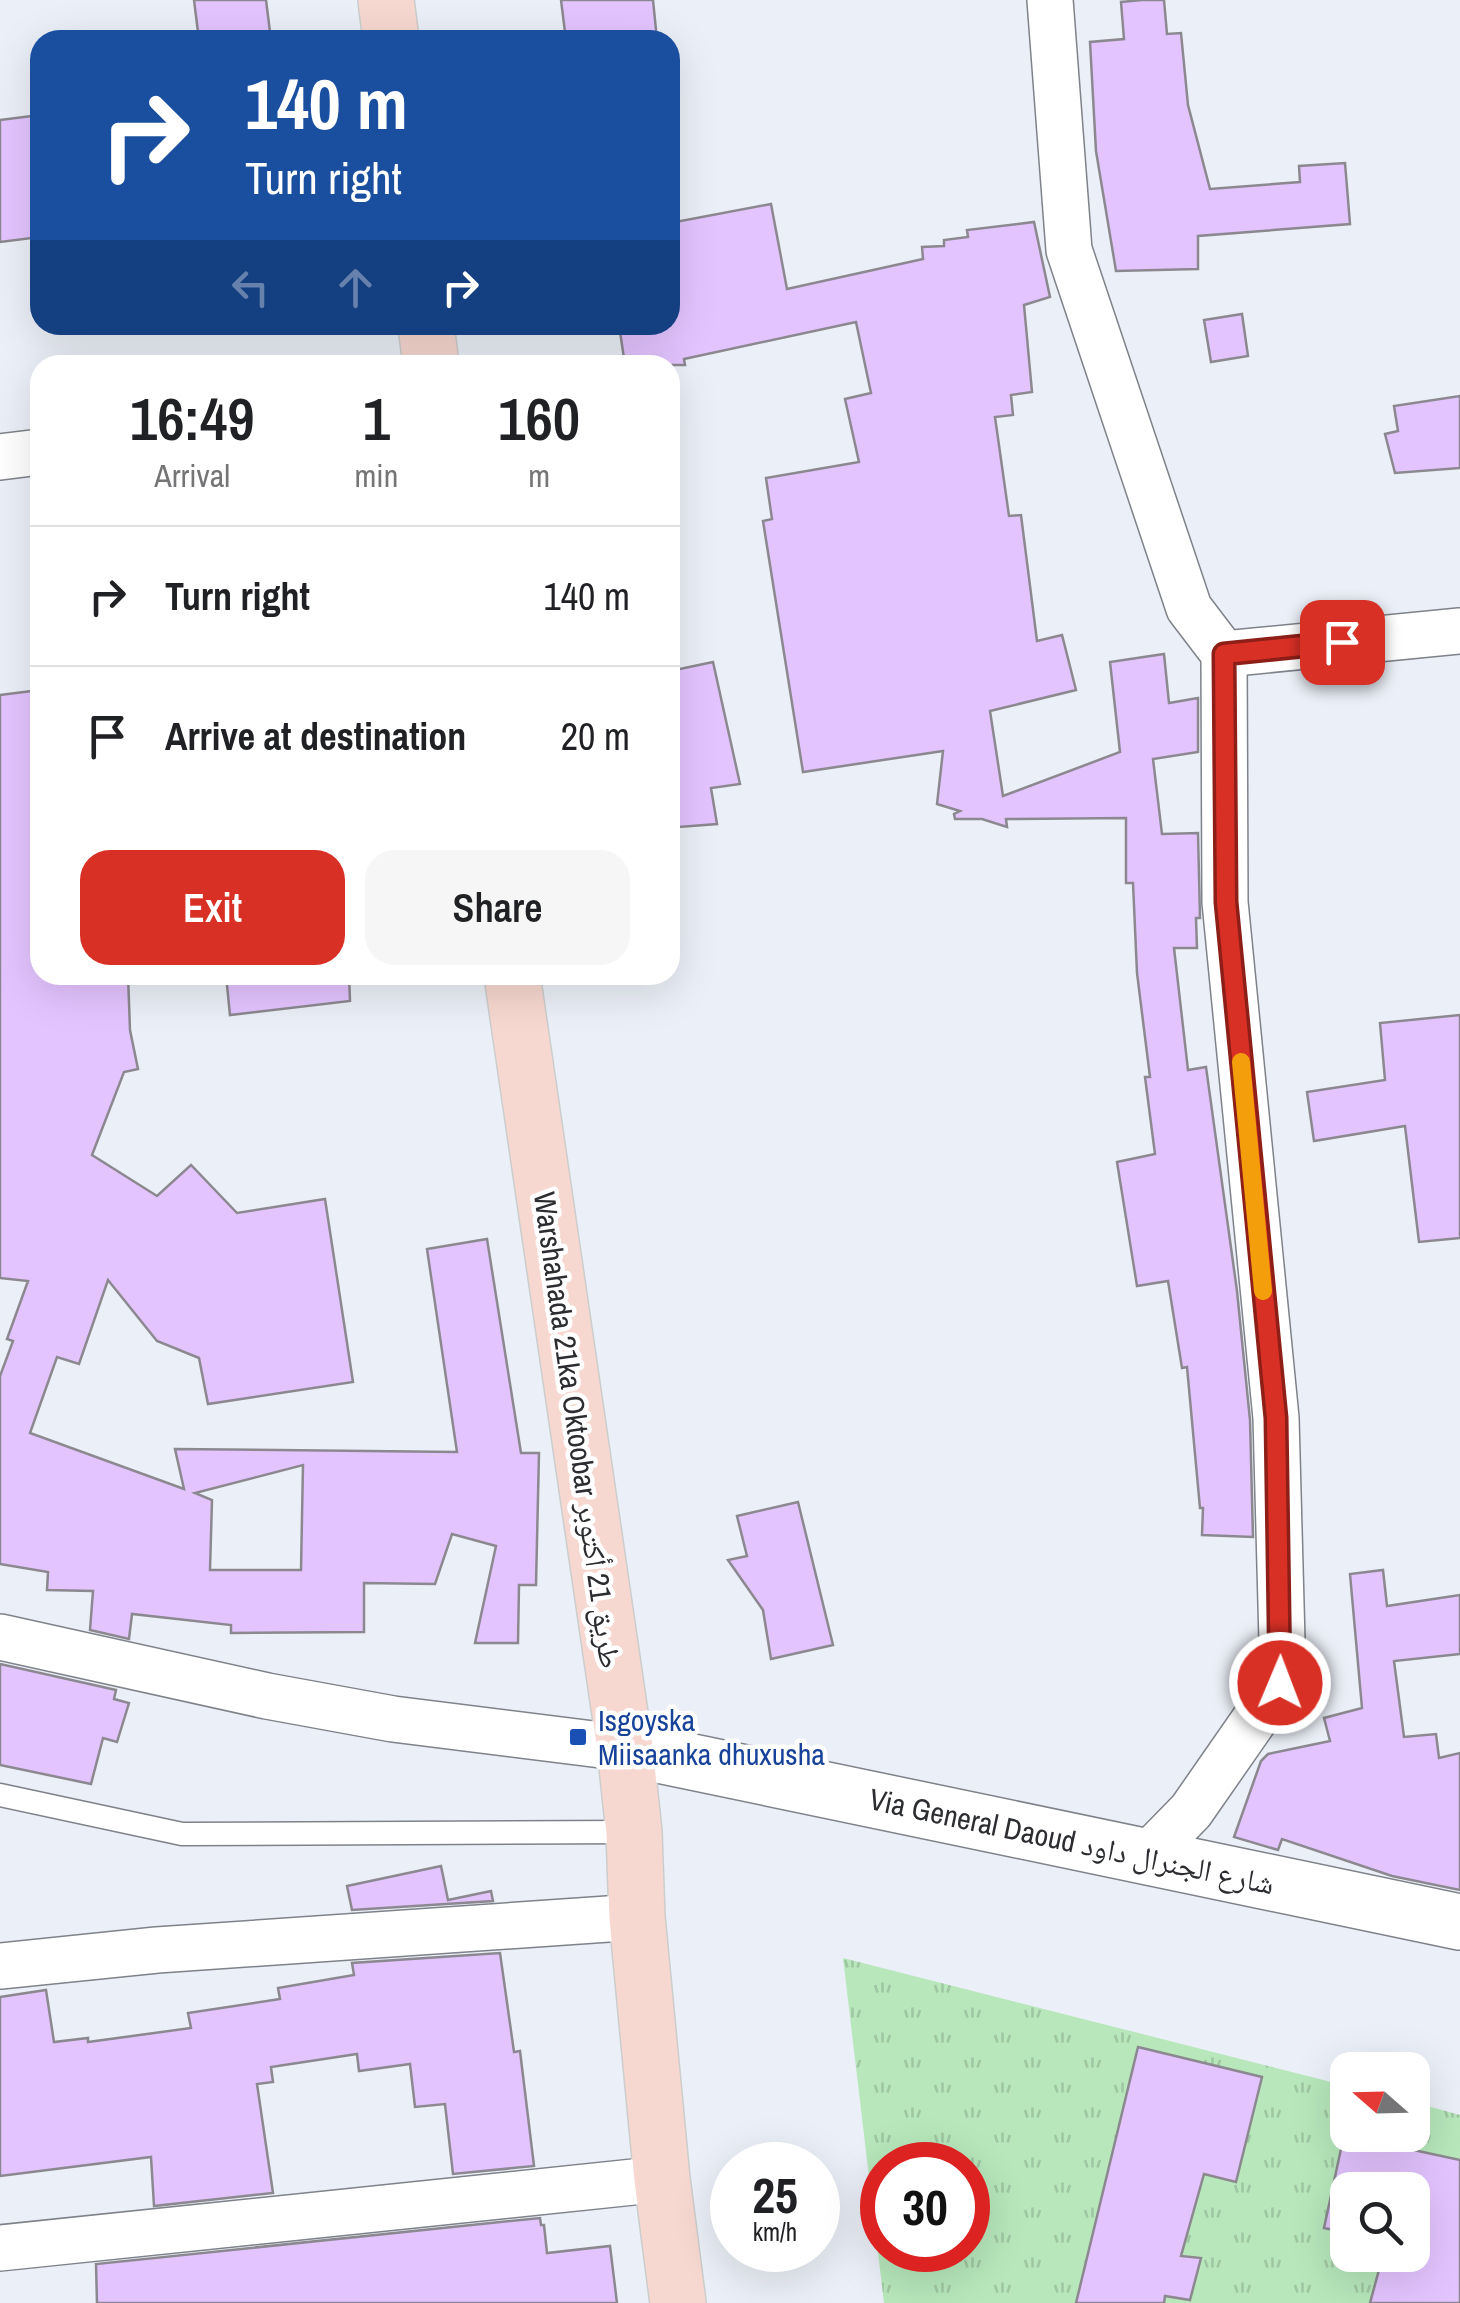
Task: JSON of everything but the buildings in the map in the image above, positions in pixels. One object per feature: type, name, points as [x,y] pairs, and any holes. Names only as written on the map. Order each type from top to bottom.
[{"type":"main road","points":[[386,0],[389,30]]},
{"type":"main road","name":"Warshahada 21ka Oktoobar طريق 21 أكتوبر","points":[[513,985],[625,1748],[662,2179],[678,2303]]},
{"type":"main road","name":"Via General Daoud شارع الجنرال داود","points":[[625,1748],[1460,1922]]},
{"type":"street","points":[[1050,0],[1070,250],[1188,608],[1224,654],[1226,902],[1276,1418],[1280,1683],[1192,1811],[1146,1856]]},
{"type":"street","points":[[0,457],[30,453]]},
{"type":"street","points":[[1224,654],[1460,631]]},
{"type":"street","points":[[0,1637],[303,1702],[625,1748]]},
{"type":"street","points":[[0,1966],[157,1950],[637,1917]]},
{"type":"street","points":[[0,2248],[662,2179]]},
{"type":"lane","points":[[0,1795],[182,1834],[634,1832]]},
{"type":"green space","points":[[843,1958],[1330,2082],[1330,2152],[1430,2152],[1430,2107],[1460,2115],[1460,2303],[884,2303],[880,2272],[990,2272],[990,2142],[865,2142]]},
{"type":"slow traffic","points":[[1241,1062],[1263,1291]]},
{"type":"place","name":"Isgoyska Miisaanka dhuxusha","points":[[578,1737]]},
{"type":"route","points":[[1280,1683],[1276,1418],[1226,902],[1224,654],[1342,642]]}]
